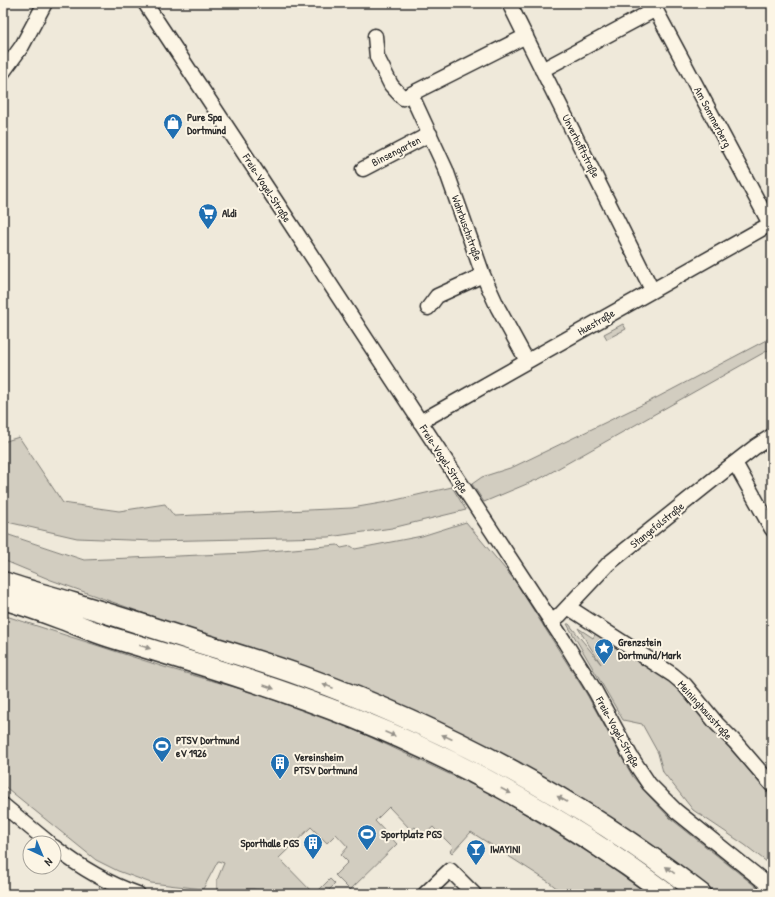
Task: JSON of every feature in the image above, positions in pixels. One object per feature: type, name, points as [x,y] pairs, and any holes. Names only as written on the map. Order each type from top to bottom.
[{"type":"highway","points":[[3,572],[38,586],[71,602]]},
{"type":"highway","points":[[3,582],[31,592],[71,602],[302,676],[414,722],[492,759],[576,807],[657,860],[701,894]]},
{"type":"highway","points":[[3,599],[107,636],[262,685],[354,718],[405,740],[482,778],[563,824],[667,894]]},
{"type":"highway","points":[[3,608],[58,625],[107,636]]},
{"type":"street","points":[[3,72],[28,37],[45,3]]},
{"type":"street","name":"Freie-Vogel-Straße","points":[[145,3],[551,622],[595,691],[631,757],[649,784],[676,811],[772,888]]},
{"type":"street","name":"Unverhofftstraße","points":[[509,3],[652,290]]},
{"type":"street","name":"Am Sommerberg","points":[[542,70],[654,6],[771,224]]},
{"type":"street","points":[[375,36],[376,57],[391,85],[403,98],[526,36]]},
{"type":"street","name":"Wahrbuschstraße","points":[[411,94],[446,170],[483,275],[498,308],[527,360]]},
{"type":"street","name":"Binsengarten","points":[[363,169],[430,134]]},
{"type":"street","name":"Huestraße","points":[[420,422],[527,360],[771,224]]},
{"type":"street","points":[[428,308],[438,296],[483,275]]},
{"type":"street","name":"Stangefolstraße","points":[[551,622],[568,607],[608,564],[755,447],[772,436]]},
{"type":"street","points":[[735,463],[772,528]]},
{"type":"street","name":"Meininghausstraße","points":[[568,607],[673,675],[685,685],[717,724],[735,742],[772,785]]},
{"type":"street","points":[[3,805],[39,835]]},
{"type":"street","points":[[62,853],[87,872],[138,894]]},
{"type":"street","points":[[425,894],[450,870],[474,894]]},
{"type":"shaded area","points":[[623,324],[626,329],[607,339],[604,334]]},
{"type":"shaded area","points":[[772,337],[772,348],[541,478],[484,502],[472,484],[482,477],[513,467],[656,398]]},
{"type":"shaded area","points":[[19,437],[63,503],[119,511],[165,504],[174,516],[352,508],[387,502],[452,487],[466,510],[392,528],[329,537],[154,541],[77,538],[3,521],[3,442]]},
{"type":"shaded area","points":[[466,522],[515,581],[586,693],[633,777],[670,818],[765,894],[717,894],[645,842],[585,802],[480,743],[383,699],[51,580],[3,560],[3,533],[84,560],[248,553],[338,545],[341,548],[351,546],[355,549],[422,536]]},
{"type":"shaded area","points":[[3,615],[164,667],[252,692],[355,730],[494,795],[594,856],[648,894],[564,894],[549,882],[471,832],[452,853],[450,851],[453,847],[433,827],[423,836],[415,827],[411,830],[389,807],[375,821],[397,844],[350,890],[335,875],[348,862],[341,855],[348,847],[336,834],[327,843],[311,827],[279,858],[314,894],[286,894],[253,889],[217,889],[217,880],[224,863],[218,861],[203,889],[151,883],[118,871],[96,860],[3,785]]},
{"type":"shaded area","points":[[567,624],[569,624],[601,664],[578,628],[593,638],[596,633],[648,665],[672,684],[740,760],[772,798],[772,866],[745,845],[693,810],[663,772],[658,753],[642,724],[623,720]]},
{"type":"shaded area","points":[[330,879],[335,884],[325,894],[315,894]]},
{"type":"place","name":"Pure Spa Dortmund","points":[[173,140]]},
{"type":"place","name":"Aldi","points":[[208,230]]},
{"type":"place","name":"Grenzstein Dortmund/Mark","points":[[604,665]]},
{"type":"place","name":"PTSV Dortmund eV 1926","points":[[162,763]]},
{"type":"place","name":"Vereinsheim PTSV Dortmund","points":[[280,780]]},
{"type":"place","name":"Sportplatz PGS","points":[[367,851]]},
{"type":"place","name":"Sporthalle PGS","points":[[313,860]]},
{"type":"place","name":"IWAYINI","points":[[476,866]]}]
